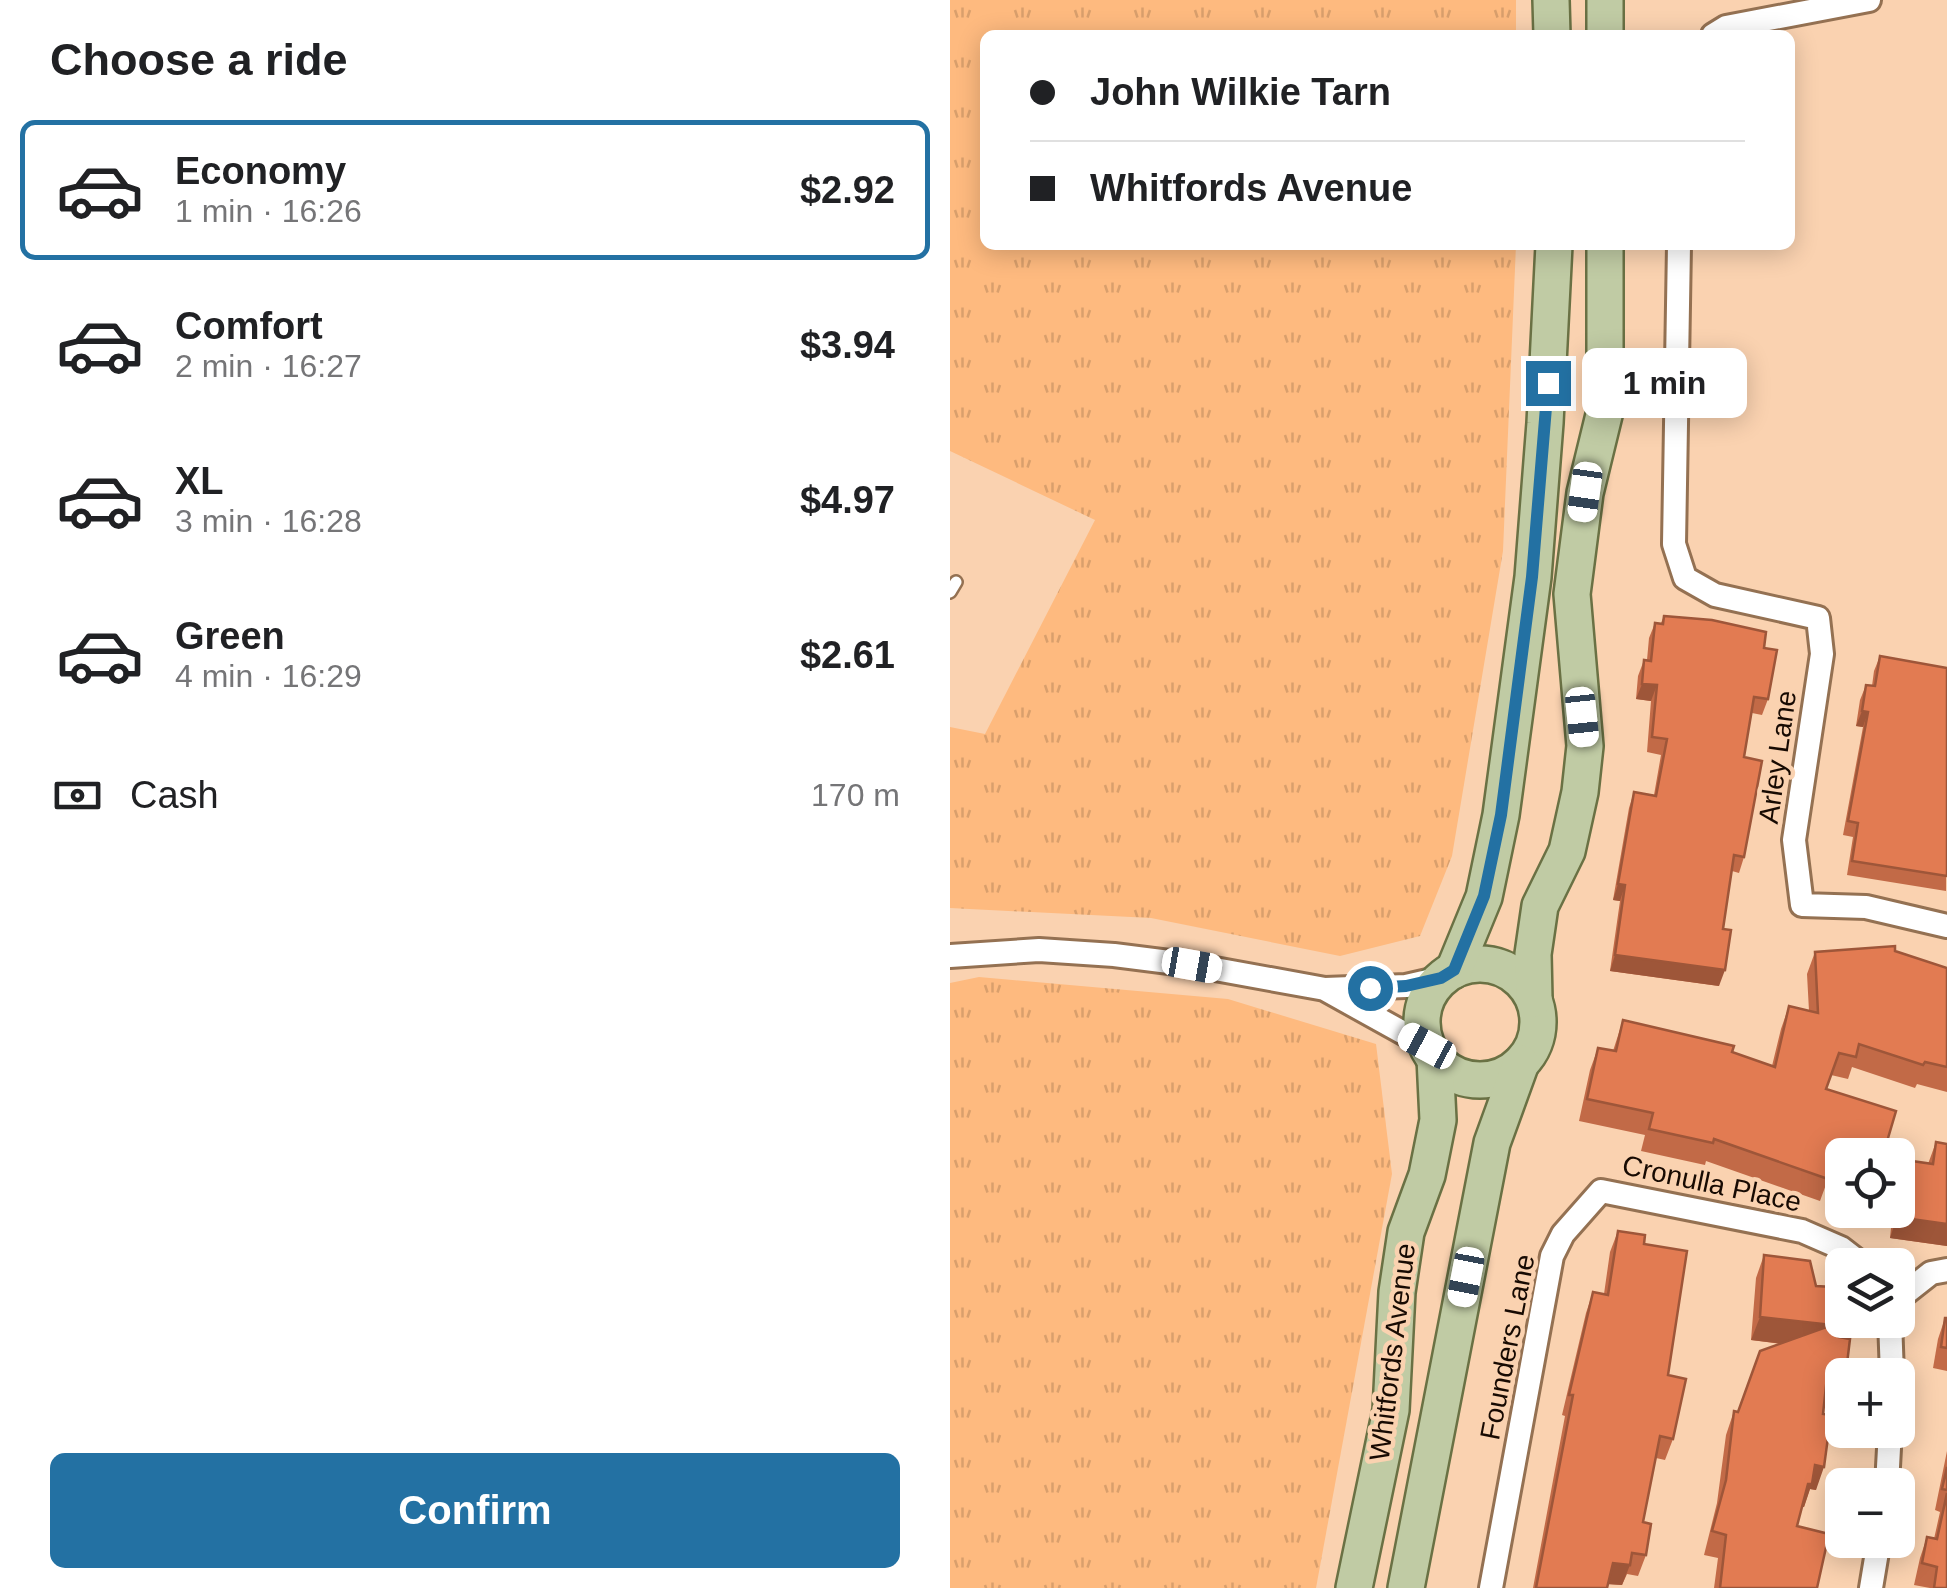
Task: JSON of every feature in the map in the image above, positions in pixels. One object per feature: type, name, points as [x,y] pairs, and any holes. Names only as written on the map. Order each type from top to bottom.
[{"type":"main road","points":[[1551,0],[1552,30]]},
{"type":"main road","points":[[1605,0],[1605,30]]},
{"type":"main road","points":[[1554,250],[1532,577],[1504,795],[1484,896],[1447,974],[1430,993],[1423,1010],[1422,1028],[1431,1052],[1449,1071],[1486,1080],[1505,1074],[1532,1050],[1538,1016],[1532,954],[1540,906],[1566,851],[1582,776],[1585,746],[1572,594],[1585,492],[1605,411],[1605,250]]},
{"type":"main road","points":[[1447,974],[1472,964],[1491,965],[1509,972],[1534,999]]},
{"type":"main road","name":"Whitfords Avenue","points":[[1354,1588],[1391,1410],[1397,1292],[1406,1232],[1427,1175],[1438,1120],[1431,1052]]},
{"type":"main road","name":"Whitfords Avenue","points":[[1406,1588],[1492,1143],[1521,1063]]},
{"type":"street","points":[[1722,30],[1869,0]]},
{"type":"street","name":"Arley Lane","points":[[1679,250],[1674,544],[1685,578],[1715,595],[1818,618],[1822,654],[1794,840],[1802,905],[1866,907],[1947,926]]},
{"type":"street","points":[[950,956],[1039,950],[1114,955],[1325,989],[1406,986],[1447,974]]},
{"type":"street","points":[[1325,989],[1431,1052]]},
{"type":"street","name":"Cronulla Place","points":[[1600,1191],[1802,1231],[1841,1248]]},
{"type":"street","name":"Founders Lane","points":[[1492,1588],[1552,1256],[1562,1234],[1600,1191]]},
{"type":"street","points":[[1915,1286],[1932,1273],[1947,1270]]},
{"type":"street","points":[[1871,1588],[1876,1558]]},
{"type":"green space","points":[[950,0],[1516,0],[1516,30],[980,30],[980,250],[1516,250],[1503,551],[1452,856],[1420,936],[1340,956],[1151,918],[950,908],[950,727],[985,734],[1095,520],[950,451]]},
{"type":"green space","points":[[979,977],[1228,999],[1376,1044],[1392,1174],[1316,1588],[950,1588],[950,983]]},
{"type":"building","points":[[1664,616],[1712,620],[1766,632],[1764,648],[1777,650],[1768,699],[1754,697],[1744,757],[1762,761],[1744,857],[1734,855],[1723,929],[1731,930],[1725,970],[1615,955],[1625,885],[1618,884],[1634,792],[1656,796],[1667,739],[1652,737],[1657,685],[1642,684],[1644,660],[1651,661],[1655,623],[1663,624]]},
{"type":"building","points":[[1880,656],[1947,668],[1947,876],[1852,861],[1858,823],[1848,821],[1868,712],[1862,711],[1866,685],[1875,686]]},
{"type":"building","points":[[1895,946],[1895,951],[1947,968],[1947,1067],[1925,1062],[1923,1065],[1859,1044],[1856,1057],[1839,1053],[1826,1089],[1896,1111],[1888,1138],[1825,1138],[1825,1178],[1714,1139],[1713,1143],[1649,1129],[1653,1113],[1587,1099],[1598,1048],[1616,1051],[1623,1020],[1734,1046],[1732,1052],[1775,1067],[1789,1006],[1818,1013],[1815,952]]},
{"type":"building","points":[[1936,1142],[1947,1144],[1947,1224],[1915,1220],[1915,1161],[1933,1164]]},
{"type":"building","points":[[1618,1231],[1645,1235],[1644,1244],[1687,1251],[1668,1375],[1686,1379],[1673,1439],[1660,1436],[1643,1522],[1651,1524],[1646,1555],[1632,1553],[1630,1565],[1613,1563],[1607,1588],[1536,1588],[1573,1395],[1569,1395],[1593,1292],[1608,1295]]},
{"type":"building","points":[[1764,1255],[1810,1261],[1816,1286],[1825,1287],[1825,1324],[1760,1317]]},
{"type":"building","points":[[1947,1318],[1947,1348],[1941,1347]]},
{"type":"building","points":[[1825,1328],[1825,1338],[1850,1339],[1848,1358],[1825,1358],[1824,1467],[1815,1465],[1797,1526],[1825,1533],[1817,1588],[1720,1588],[1726,1535],[1712,1531],[1726,1480],[1734,1411],[1738,1412],[1760,1351]]},
{"type":"building","points":[[1947,1493],[1947,1588],[1934,1588],[1937,1567],[1922,1563],[1927,1537],[1937,1539]]},
{"type":"route","points":[[1370,988],[1406,986],[1441,978],[1454,970],[1484,896],[1501,815],[1532,577],[1548,383]]}]
